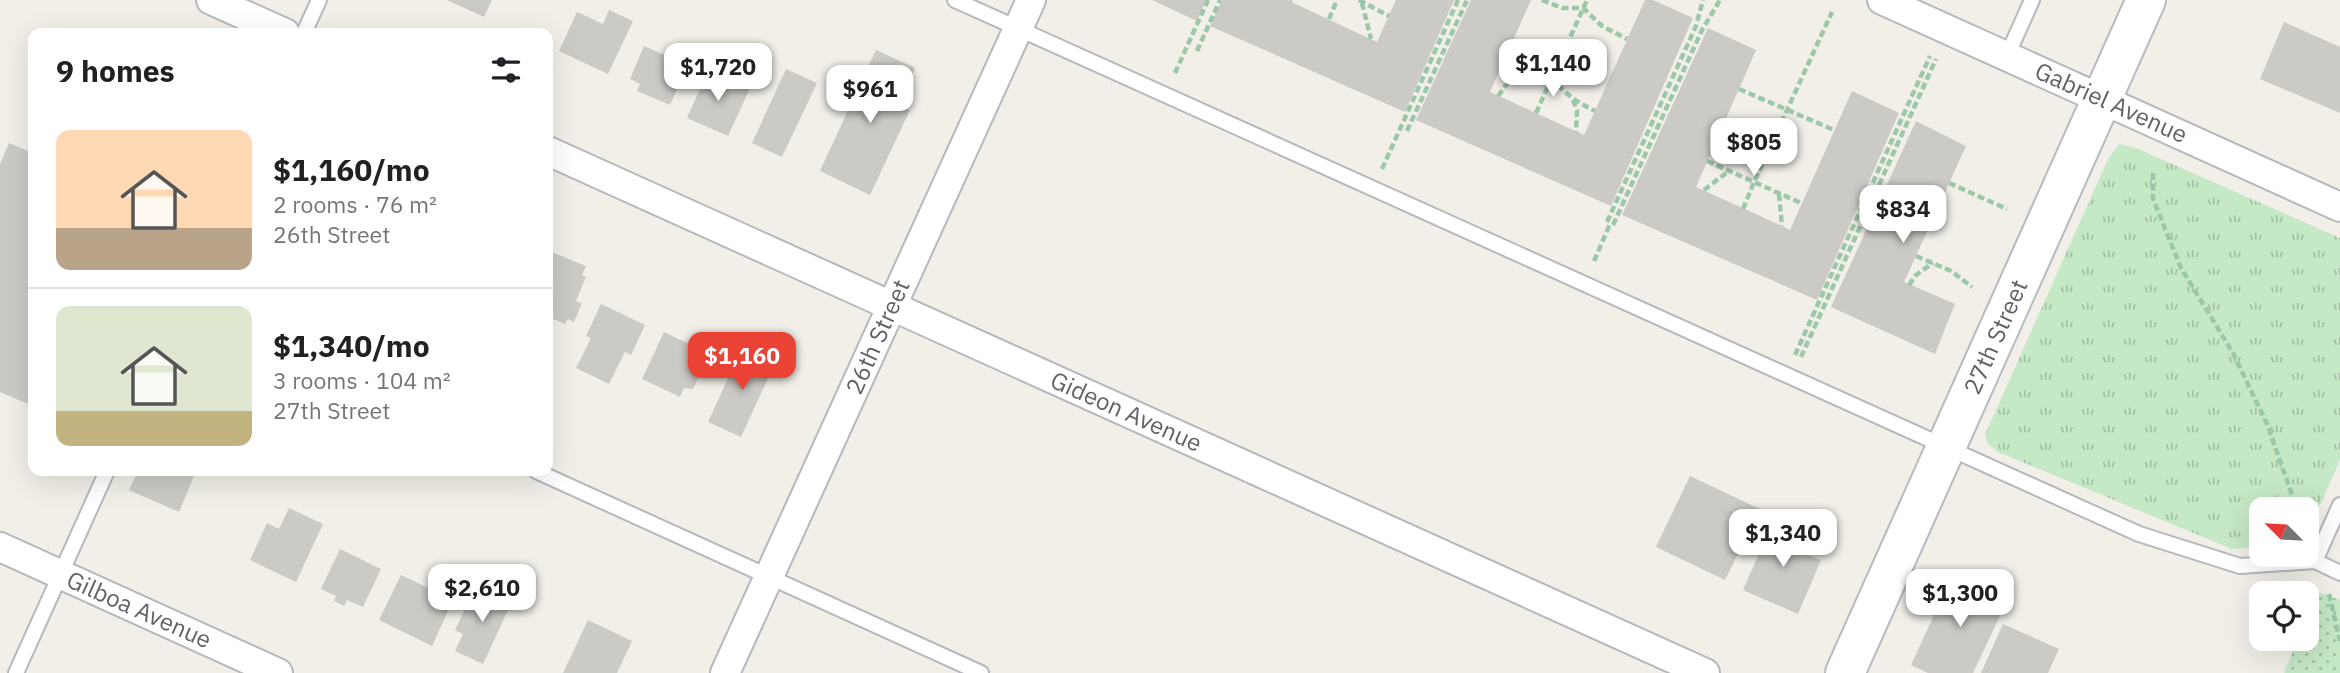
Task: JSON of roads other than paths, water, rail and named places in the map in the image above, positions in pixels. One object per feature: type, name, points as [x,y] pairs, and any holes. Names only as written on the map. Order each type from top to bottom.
[{"type":"street","points":[[211,0],[274,28]]},
{"type":"street","name":"26th Street","points":[[725,673],[1031,0]]},
{"type":"street","name":"Gabriel Avenue","points":[[1882,0],[2340,207]]},
{"type":"street","name":"27th Street","points":[[1844,673],[2146,0]]},
{"type":"street","name":"Gideon Avenue","points":[[553,153],[1705,673]]},
{"type":"street","name":"Gilboa Avenue","points":[[0,547],[278,673]]},
{"type":"lane","points":[[306,28],[319,0]]},
{"type":"lane","points":[[955,0],[2139,534],[2240,566],[2249,565]]},
{"type":"lane","points":[[2007,56],[2032,0]]},
{"type":"lane","points":[[16,673],[105,476]]},
{"type":"lane","points":[[547,476],[981,673]]},
{"type":"lane","points":[[2319,552],[2340,505]]},
{"type":"lane","points":[[2319,563],[2340,573]]}]
